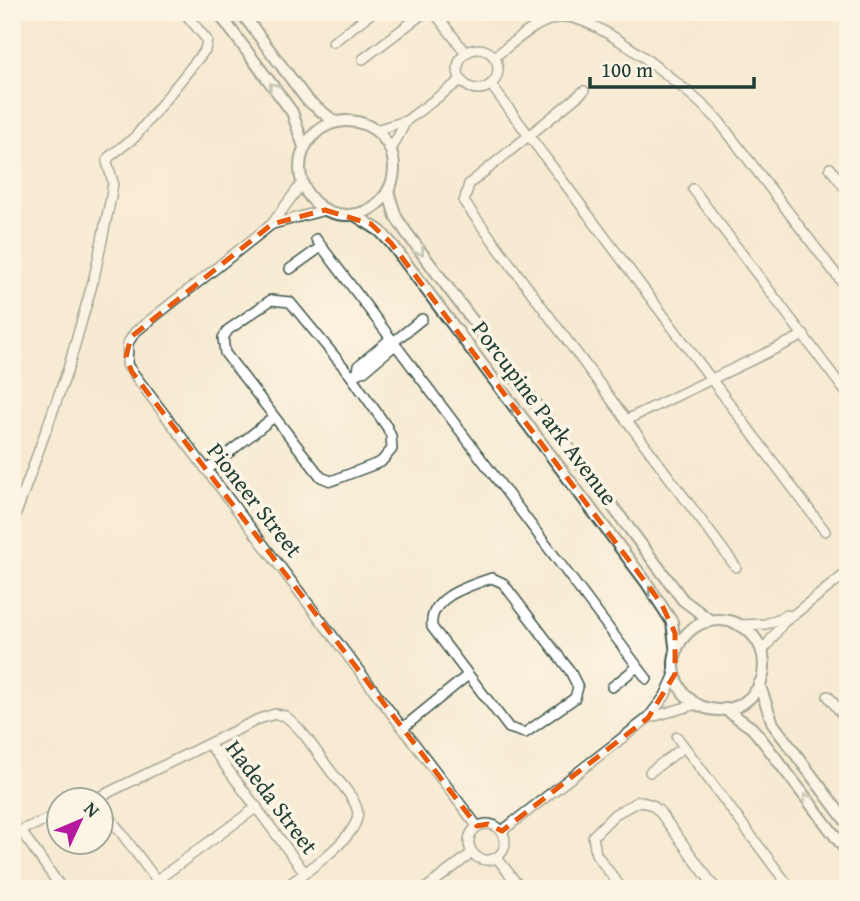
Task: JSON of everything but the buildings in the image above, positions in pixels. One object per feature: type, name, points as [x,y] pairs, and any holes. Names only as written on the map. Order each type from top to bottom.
[{"type":"street","points":[[12,525],[68,369],[94,278],[113,183],[107,162],[109,157],[135,137],[205,50],[207,40],[184,12]]},
{"type":"street","points":[[218,12],[292,112],[304,147]]},
{"type":"street","points":[[241,12],[307,100],[335,122]]},
{"type":"street","points":[[332,42],[373,12]]},
{"type":"street","points":[[363,59],[425,12]]},
{"type":"street","points":[[434,12],[466,53]]},
{"type":"street","points":[[494,57],[535,27],[550,19],[566,16],[586,22],[647,60],[695,96],[718,120],[848,290]]},
{"type":"street","points":[[484,50],[494,57],[499,69],[491,85],[478,89],[461,80],[458,68],[466,53],[484,50]]},
{"type":"street","points":[[374,130],[406,121],[461,80]]},
{"type":"street","points":[[491,85],[710,381],[825,531]]},
{"type":"street","points":[[584,91],[468,184],[464,202],[736,567]]},
{"type":"street","points":[[391,150],[406,121]]},
{"type":"street","points":[[335,122],[355,122],[374,130],[391,150],[394,171],[388,191],[374,207],[355,215],[340,215],[325,210],[315,203],[302,183],[300,159],[304,147],[322,128],[335,122]]},
{"type":"street","points":[[830,168],[848,192]]},
{"type":"street","points":[[272,224],[302,183]]},
{"type":"street","points":[[693,189],[848,395]]},
{"type":"street","name":"Porcupine Park Avenue","points":[[388,191],[396,217],[406,232],[530,398],[683,600],[711,621]]},
{"type":"street","points":[[272,224],[325,210]]},
{"type":"street","name":"Porcupine Park Avenue","points":[[355,215],[380,231],[391,243],[646,582],[672,622],[676,653]]},
{"type":"street","name":"Pioneer Street","points":[[272,224],[148,320],[128,343],[127,365],[477,826]]},
{"type":"street","points":[[290,269],[319,243],[647,679]]},
{"type":"street","points":[[271,300],[290,302],[355,374],[391,436],[392,449],[381,462],[331,481],[321,477],[274,416],[225,353],[223,338],[228,330],[271,300]]},
{"type":"street","points":[[355,374],[359,365],[422,319]]},
{"type":"street","points":[[626,420],[804,335]]},
{"type":"street","points":[[207,470],[274,416]]},
{"type":"street","points":[[762,652],[775,633],[798,609],[848,572]]},
{"type":"street","points":[[492,578],[503,583],[523,607],[570,671],[578,687],[575,698],[555,714],[533,730],[517,733],[509,728],[468,675],[432,627],[431,618],[440,602],[492,578]]},
{"type":"street","points":[[502,831],[648,718],[675,674],[676,653],[693,628],[711,621],[738,625],[766,624],[798,609]]},
{"type":"street","points":[[724,709],[745,701],[760,684],[763,670],[762,652],[757,641],[738,625]]},
{"type":"street","points":[[612,687],[637,667]]},
{"type":"street","points":[[675,674],[684,692],[697,704]]},
{"type":"street","points":[[404,727],[468,675]]},
{"type":"street","points":[[760,684],[773,724],[848,824]]},
{"type":"street","points":[[828,696],[848,722]]},
{"type":"street","points":[[648,718],[697,704],[724,709],[762,740],[848,853]]},
{"type":"street","points":[[116,789],[269,715],[285,716],[358,810],[357,824],[336,848],[283,889]]},
{"type":"street","points":[[677,737],[791,889]]},
{"type":"street","name":"Hadeda Street","points":[[209,744],[305,873]]},
{"type":"street","points":[[650,772],[684,747]]},
{"type":"street","points":[[622,889],[596,854],[593,836],[615,814],[639,801],[652,805],[659,811],[716,889]]},
{"type":"street","points":[[157,880],[257,807]]},
{"type":"street","points":[[46,820],[17,833],[62,889]]},
{"type":"street","points":[[493,825],[502,831],[504,848],[497,858],[486,860],[472,853],[470,835],[477,826],[493,825]]},
{"type":"street","points":[[116,826],[163,889]]},
{"type":"street","points":[[425,889],[472,853]]},
{"type":"street","points":[[497,858],[521,889]]},
{"type":"highlighted area","points":[[325,210],[371,224],[391,243],[661,603],[675,633],[675,674],[648,718],[502,831],[488,824],[477,826],[132,372],[126,357],[131,337],[272,224]]}]
